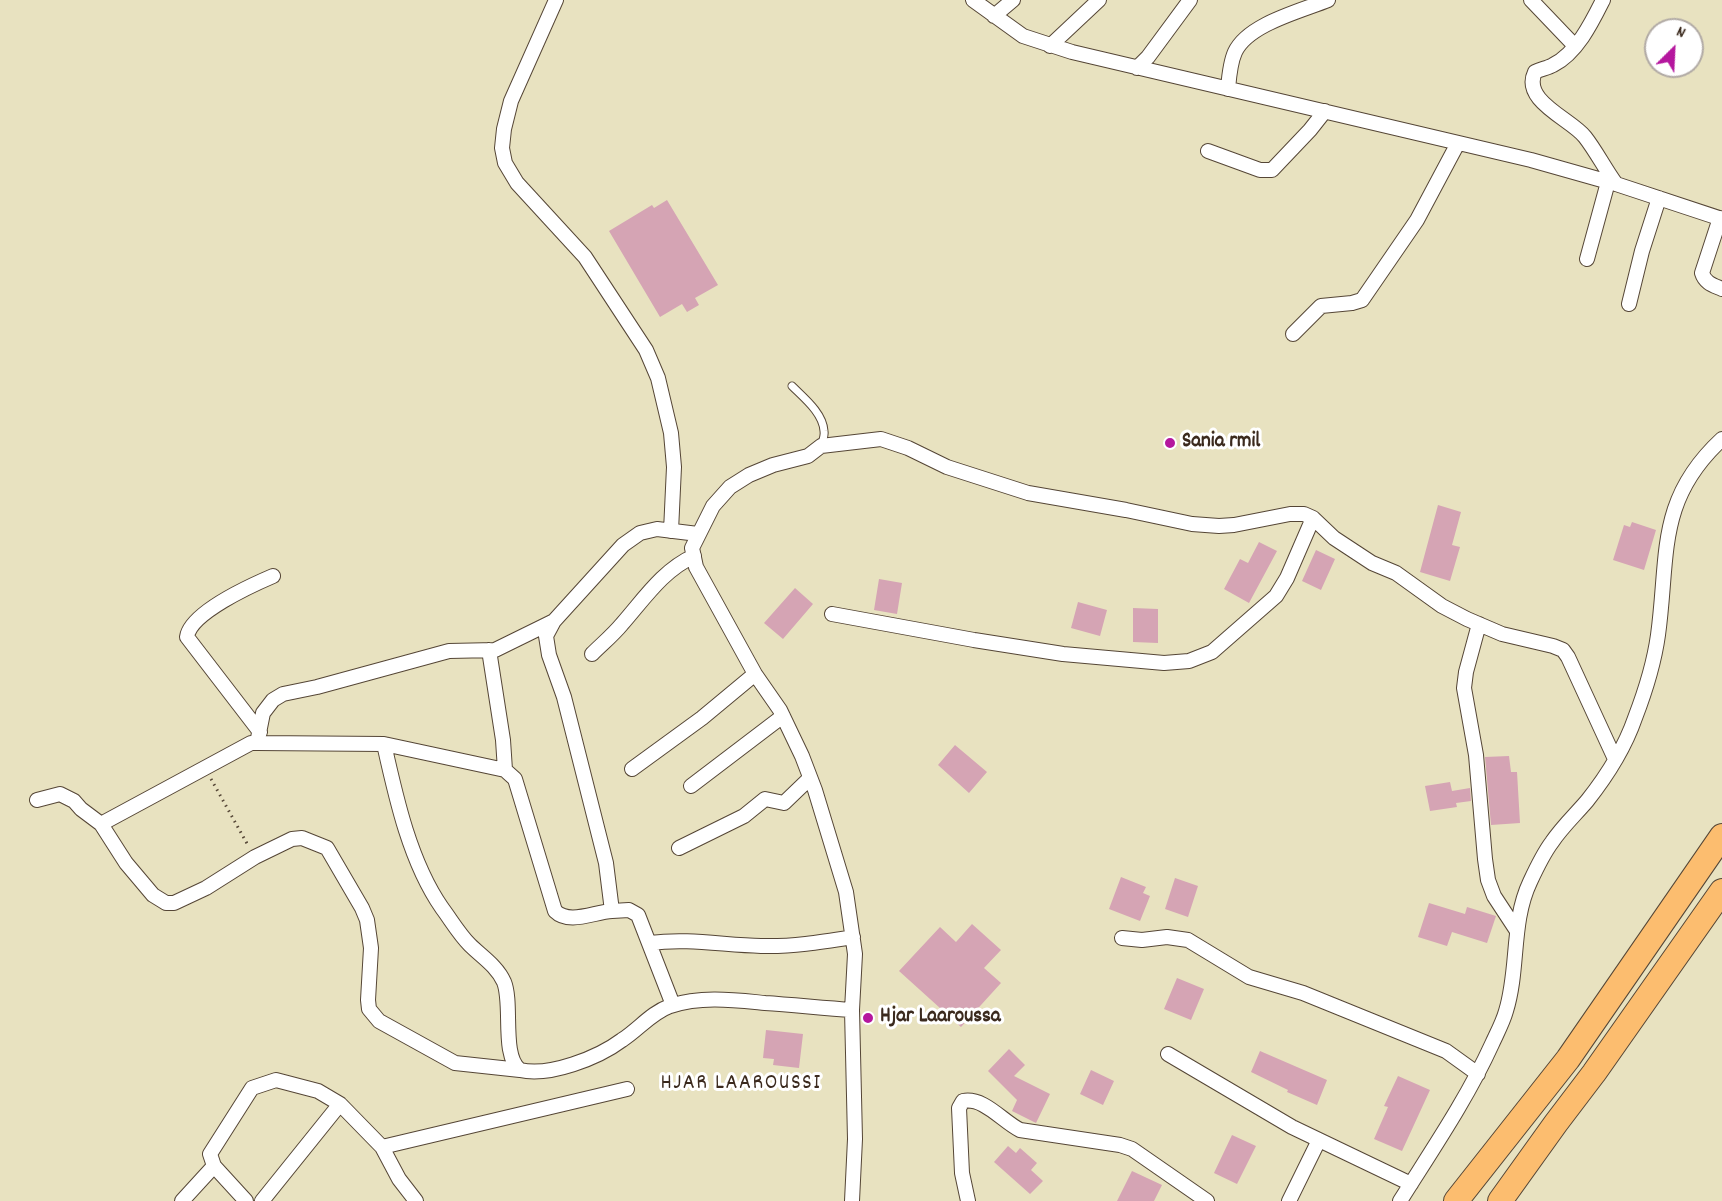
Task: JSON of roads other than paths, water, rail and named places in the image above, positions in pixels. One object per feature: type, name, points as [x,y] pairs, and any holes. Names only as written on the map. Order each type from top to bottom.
[{"type":"highway","points":[[1456,1201],[1568,1059],[1722,836]]},
{"type":"highway","points":[[1500,1201],[1594,1073],[1722,891]]},
{"type":"street","points":[[556,0],[511,101],[502,148],[505,163],[523,190],[585,257],[646,350],[658,378],[671,433],[674,467],[671,531]]},
{"type":"street","points":[[973,0],[1023,36],[1050,46],[1531,160],[1612,183],[1721,219],[1702,273],[1704,279],[1710,284],[1722,289]]},
{"type":"street","points":[[994,16],[1013,0]]},
{"type":"street","points":[[1050,46],[1099,0]]},
{"type":"street","points":[[1137,68],[1148,57],[1190,0]]},
{"type":"street","points":[[1228,89],[1234,53],[1242,40],[1264,26],[1328,0]]},
{"type":"street","points":[[1531,0],[1575,46]]},
{"type":"street","points":[[1587,259],[1612,183],[1586,137],[1548,106],[1535,93],[1532,84],[1535,72],[1559,61],[1575,46],[1604,0]]},
{"type":"street","points":[[1208,151],[1260,170],[1272,170],[1325,111]]},
{"type":"street","points":[[1293,334],[1321,306],[1362,300],[1417,220],[1458,143]]},
{"type":"street","points":[[1629,304],[1642,251],[1659,198]]},
{"type":"street","points":[[852,1201],[855,1139],[852,1010],[855,954],[846,892],[810,778],[783,716],[755,674],[696,567],[692,548],[713,506],[730,487],[749,475],[773,465],[808,456],[821,446],[881,439],[925,455],[947,467],[1028,493],[1192,524],[1234,525],[1297,513],[1313,518],[1334,538],[1372,563],[1396,573],[1442,606],[1502,634],[1563,650],[1615,759]]},
{"type":"street","points":[[1400,1201],[1478,1074],[1506,1012],[1514,976],[1517,931],[1529,884],[1550,845],[1565,824],[1588,800],[1615,759],[1634,720],[1652,666],[1658,635],[1662,575],[1671,518],[1681,490],[1692,471],[1722,439]]},
{"type":"street","points":[[832,614],[1063,654],[1164,663],[1189,661],[1212,652],[1276,596],[1287,578],[1313,518]]},
{"type":"street","points":[[612,910],[606,863],[593,806],[564,697],[546,644],[546,636],[554,621],[623,545],[640,533],[657,529],[698,534]]},
{"type":"street","points":[[592,654],[620,627],[677,563],[694,556]]},
{"type":"street","points":[[258,737],[187,637],[190,626],[231,594],[273,576]]},
{"type":"street","points":[[101,824],[251,743],[258,737],[263,713],[273,700],[283,694],[449,651],[495,650],[554,621]]},
{"type":"street","points":[[1479,624],[1464,688],[1476,755],[1485,860],[1488,880],[1494,896],[1517,931]]},
{"type":"street","points":[[489,650],[504,740],[506,770]]},
{"type":"street","points":[[632,769],[702,718],[755,674]]},
{"type":"street","points":[[690,786],[783,716]]},
{"type":"street","points":[[258,737],[384,744],[506,770],[515,779],[555,911],[560,916],[569,918],[612,910],[629,910],[637,913],[644,924],[673,1005]]},
{"type":"street","points":[[384,744],[396,799],[428,884],[440,905],[468,943],[489,962],[504,982],[512,1060],[520,1070]]},
{"type":"street","points":[[679,848],[744,816],[765,800],[784,803],[810,778]]},
{"type":"street","points":[[37,800],[53,795],[67,796],[101,824],[126,863],[153,895],[166,903],[174,903],[206,888],[255,857],[292,839],[302,838],[327,848],[367,920],[371,948],[369,1009],[385,1025],[456,1063],[534,1072],[578,1064],[623,1040],[646,1020],[673,1005],[706,999],[852,1010]]},
{"type":"street","points":[[650,943],[675,940],[789,946],[853,936]]},
{"type":"street","points":[[1122,938],[1142,940],[1167,937],[1188,940],[1249,977],[1303,993],[1446,1051],[1478,1074]]},
{"type":"street","points":[[1168,1054],[1275,1117],[1411,1184]]},
{"type":"street","points":[[246,1201],[214,1166],[210,1154],[252,1088],[276,1080],[318,1091],[340,1104],[382,1147],[399,1179],[416,1201]]},
{"type":"street","points":[[382,1147],[627,1089]]},
{"type":"street","points":[[968,1201],[962,1173],[959,1108],[963,1101],[971,1100],[984,1105],[1008,1124],[1020,1130],[1120,1145],[1132,1149],[1207,1201]]},
{"type":"street","points":[[262,1201],[340,1104]]},
{"type":"street","points":[[1289,1201],[1319,1140]]},
{"type":"street","points":[[182,1201],[214,1166]]},
{"type":"lane","points":[[792,386],[810,404],[822,422],[825,432],[821,446]]},
{"type":"place","name":"Sania rmil","points":[[1170,443]]},
{"type":"place","name":"Hjar Laaroussa","points":[[868,1018]]},
{"type":"district","name":"HJAR LAAROUSSI","points":[[741,1085]]}]
